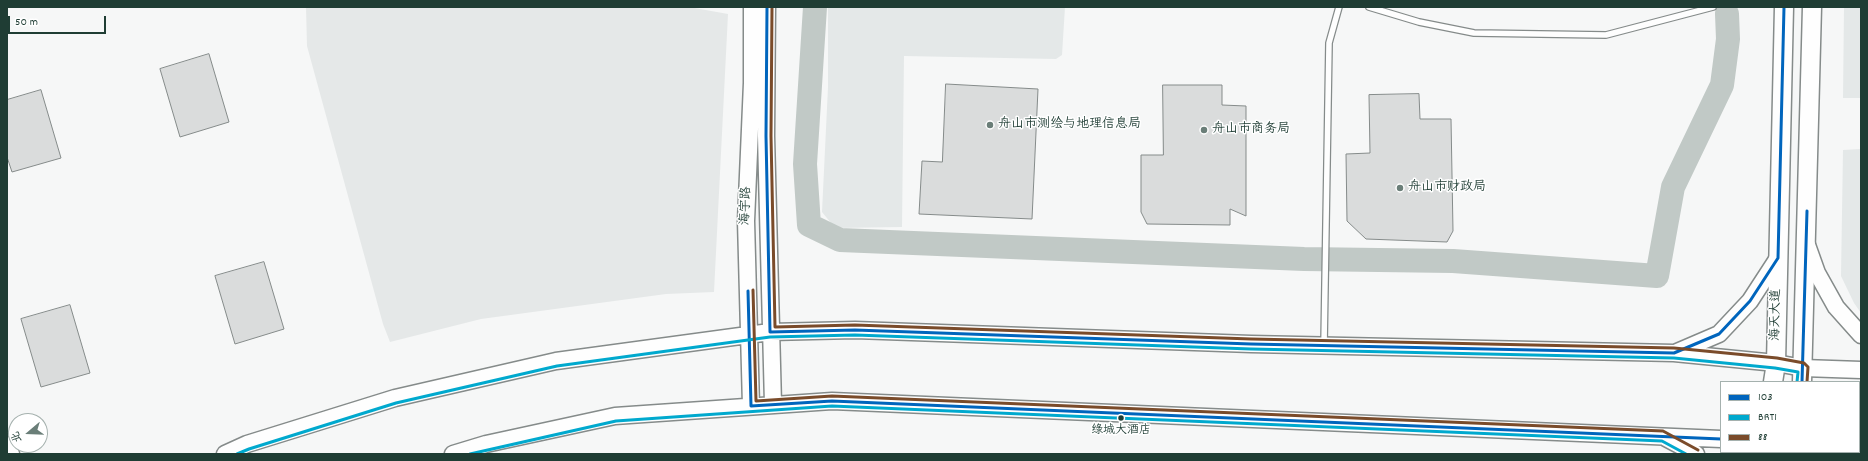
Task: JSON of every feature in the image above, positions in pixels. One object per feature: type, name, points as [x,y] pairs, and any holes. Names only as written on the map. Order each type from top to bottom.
[{"type":"main road","name":"海天大道","points":[[1773,381],[1776,363],[1784,7]]},
{"type":"main road","points":[[1803,375],[1812,7]]},
{"type":"street","name":"海宇路","points":[[751,406],[746,221],[752,83],[752,7]]},
{"type":"street","name":"海宇路","points":[[767,7],[766,136],[773,404]]},
{"type":"street","points":[[1806,245],[1817,273],[1836,307],[1861,335]]},
{"type":"street","points":[[1674,353],[1719,334],[1750,301],[1778,258]]},
{"type":"street","points":[[225,454],[247,444],[395,398],[556,361],[770,332],[855,330],[1324,345],[1674,353],[1776,363],[1803,375],[1861,370]]},
{"type":"street","points":[[453,454],[486,444],[615,416],[832,400],[1720,438]]},
{"type":"street","points":[[1663,436],[1696,454]]},
{"type":"street","points":[[7,445],[11,454]]},
{"type":"lane","points":[[1324,345],[1329,43],[1339,7]]},
{"type":"lane","points":[[1369,7],[1419,22],[1474,33],[1606,35],[1714,7]]},
{"type":"shaded area","points":[[306,7],[689,7],[728,14],[714,292],[666,294],[481,319],[390,342],[383,324],[307,46]]},
{"type":"shaded area","points":[[828,7],[1065,7],[1062,55],[1056,59],[904,56],[902,227],[835,228],[822,212],[828,87]]},
{"type":"shaded area","points":[[1844,7],[1861,7],[1861,98],[1843,98]]},
{"type":"shaded area","points":[[1861,149],[1861,313],[1854,303],[1841,276],[1843,150]]},
{"type":"building","points":[[209,54],[229,122],[180,137],[160,69]]},
{"type":"building","name":"舟山市测绘与地理信息局","points":[[946,84],[1038,89],[1032,219],[919,214],[922,161],[942,162]]},
{"type":"building","name":"舟山市商务局","points":[[1163,85],[1222,85],[1222,105],[1246,106],[1246,216],[1230,209],[1230,225],[1147,224],[1141,212],[1141,155],[1163,155]]},
{"type":"building","points":[[41,90],[61,158],[12,172],[7,157],[7,100]]},
{"type":"building","name":"舟山市财政局","points":[[1419,94],[1420,119],[1451,119],[1453,231],[1447,242],[1366,239],[1347,221],[1346,154],[1370,153],[1369,95]]},
{"type":"building","points":[[264,262],[284,329],[235,344],[215,276]]},
{"type":"building","points":[[70,305],[90,373],[41,387],[21,319]]},
{"type":"waterway","points":[[815,7],[805,164],[809,225],[840,240],[1304,259],[1453,261],[1657,276],[1673,187],[1722,85],[1728,39],[1727,14]]},
{"type":"transit line","name":"103","points":[[767,7],[766,136],[770,332],[855,330],[1251,344],[1674,353],[1719,334],[1750,301],[1778,258],[1784,7]]},
{"type":"transit line","name":"88","points":[[772,7],[771,136],[775,327],[855,325],[1251,339],[1674,348],[1777,358],[1804,363],[1808,367],[1807,381]]},
{"type":"transit line","name":"103","points":[[1802,381],[1807,211]]},
{"type":"transit line","name":"88","points":[[753,290],[756,401],[832,396],[1663,431],[1698,450]]},
{"type":"transit line","name":"103","points":[[748,291],[751,406],[832,401],[1720,439]]},
{"type":"transit line","name":"BRT1","points":[[237,454],[396,403],[557,366],[770,337],[855,335],[1251,349],[1674,358],[1775,368],[1798,372],[1797,381]]},
{"type":"transit line","name":"BRT1","points":[[470,454],[616,421],[832,406],[1662,441],[1686,454]]},
{"type":"place","name":"舟山市测绘与地理信息局","points":[[990,125]]},
{"type":"place","name":"舟山市商务局","points":[[1204,130]]},
{"type":"place","name":"舟山市财政局","points":[[1400,188]]},
{"type":"place","name":"绿城大酒店","points":[[1121,418]]}]
